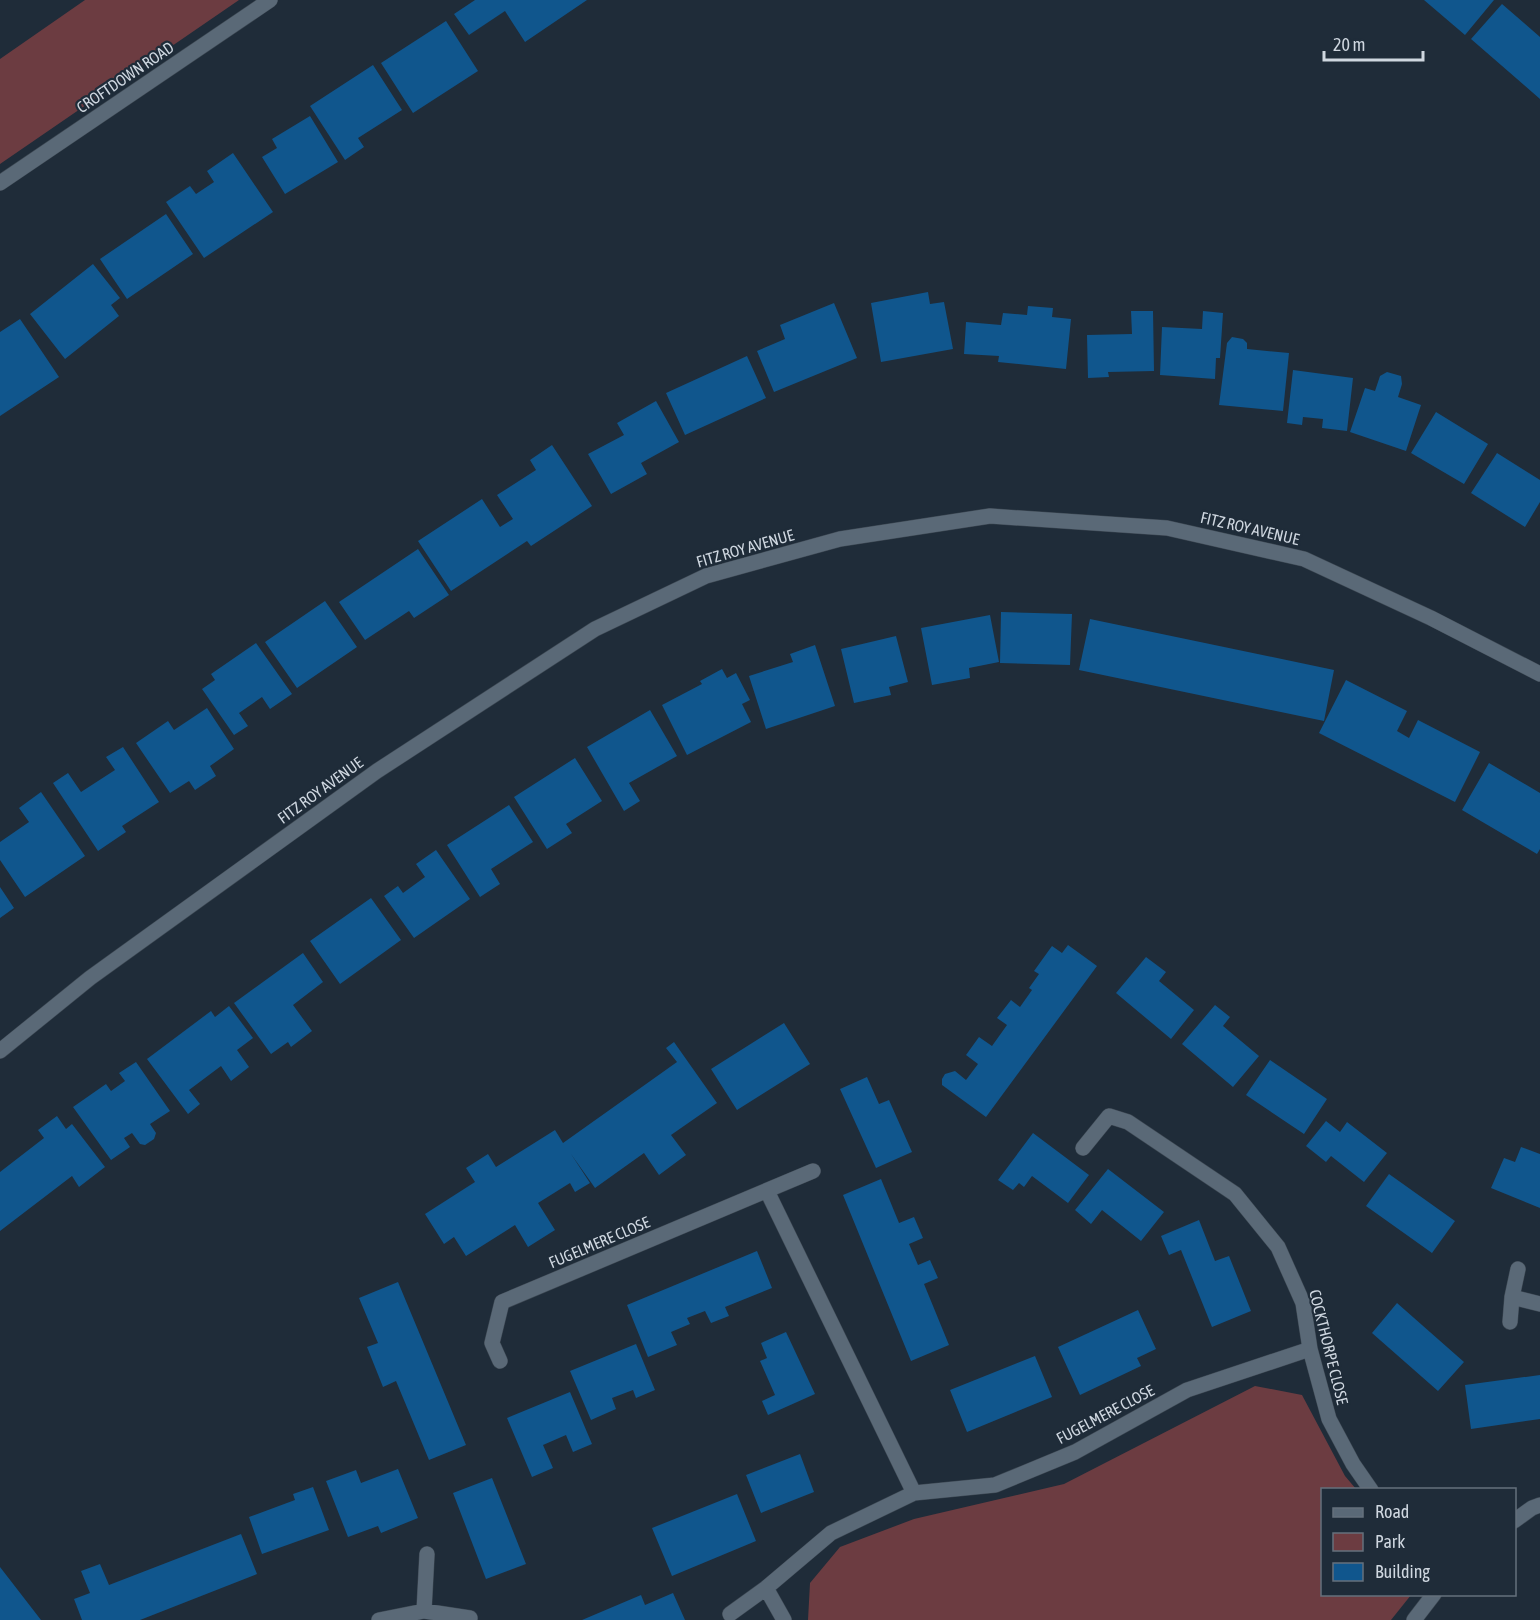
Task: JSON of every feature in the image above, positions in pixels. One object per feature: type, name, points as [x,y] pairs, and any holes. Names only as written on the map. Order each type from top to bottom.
[{"type":"street","name":"CROFTDOWN ROAD","points":[[0,183],[270,0]]},
{"type":"street","name":"FITZ ROY AVENUE","points":[[0,1051],[90,978],[377,771],[595,629],[706,576],[840,539],[990,516],[1167,528],[1304,559],[1431,618],[1540,674]]},
{"type":"street","name":"COCKTHORPE CLOSE","points":[[1083,1148],[1109,1116],[1128,1122],[1235,1194],[1278,1247],[1303,1303],[1310,1349],[1329,1419],[1353,1464],[1370,1488]]},
{"type":"street","name":"FUGELMERE CLOSE","points":[[500,1361],[492,1343],[502,1302],[813,1172]]},
{"type":"street","points":[[767,1191],[914,1493]]},
{"type":"street","points":[[1510,1322],[1518,1269]]},
{"type":"street","points":[[1512,1298],[1540,1304]]},
{"type":"street","name":"FUGELMERE CLOSE","points":[[730,1614],[766,1588],[831,1533],[914,1493],[995,1485],[1075,1452],[1187,1390],[1310,1349]]},
{"type":"street","points":[[1516,1520],[1540,1505]]},
{"type":"street","points":[[424,1611],[427,1554]]},
{"type":"street","points":[[766,1588],[784,1620]]},
{"type":"street","points":[[1414,1620],[1432,1596]]},
{"type":"street","points":[[379,1620],[424,1611],[470,1618]]},
{"type":"green space","points":[[85,0],[239,0],[0,164],[0,59]]},
{"type":"green space","points":[[1255,1386],[1302,1395],[1345,1476],[1355,1488],[1321,1488],[1321,1596],[1410,1596],[1391,1620],[808,1620],[810,1583],[840,1547],[914,1519],[1064,1484]]},
{"type":"building","points":[[475,0],[587,0],[525,42],[505,11],[469,35],[454,14]]},
{"type":"building","points":[[1424,0],[1494,0],[1465,35]]},
{"type":"building","points":[[1502,4],[1540,37],[1540,99],[1471,39]]},
{"type":"building","points":[[446,21],[478,71],[413,113],[381,63]]},
{"type":"building","points":[[373,65],[402,110],[358,138],[364,147],[345,160],[310,106]]},
{"type":"building","points":[[310,116],[338,162],[285,194],[262,157],[277,148],[272,139]]},
{"type":"building","points":[[233,153],[273,212],[204,258],[166,202],[190,186],[196,194],[214,182],[207,171]]},
{"type":"building","points":[[166,214],[193,254],[127,299],[100,259]]},
{"type":"building","points":[[93,264],[120,298],[111,305],[119,316],[65,359],[30,314]]},
{"type":"building","points":[[928,292],[930,304],[944,302],[953,349],[881,362],[871,303]]},
{"type":"building","points":[[834,303],[857,358],[774,392],[757,351],[785,339],[780,325]]},
{"type":"building","points":[[1028,306],[1053,308],[1052,317],[1071,319],[1066,369],[998,362],[999,356],[964,354],[966,322],[1001,325],[1003,313],[1027,315]]},
{"type":"building","points":[[1131,311],[1153,311],[1154,371],[1108,372],[1109,377],[1088,378],[1087,335],[1132,334]]},
{"type":"building","points":[[1203,311],[1223,313],[1220,358],[1216,358],[1215,379],[1160,375],[1162,327],[1202,329]]},
{"type":"building","points":[[20,319],[59,377],[0,416],[0,332]]},
{"type":"building","points":[[1232,337],[1243,339],[1247,343],[1247,349],[1289,353],[1283,411],[1219,405],[1227,343]]},
{"type":"building","points":[[747,356],[766,398],[685,435],[666,393]]},
{"type":"building","points":[[1293,370],[1353,378],[1347,431],[1322,428],[1323,419],[1303,417],[1302,425],[1287,423]]},
{"type":"building","points":[[1387,372],[1401,376],[1402,384],[1398,397],[1421,405],[1406,451],[1350,432],[1365,388],[1375,391],[1380,376]]},
{"type":"building","points":[[656,401],[679,442],[641,463],[647,474],[611,494],[588,454],[624,435],[617,423]]},
{"type":"building","points":[[1436,412],[1488,444],[1464,484],[1411,453]]},
{"type":"building","points":[[552,445],[592,506],[531,546],[527,541],[451,591],[418,541],[482,499],[500,527],[513,519],[497,495],[536,470],[530,460]]},
{"type":"building","points":[[1497,453],[1540,480],[1540,502],[1525,527],[1471,493]]},
{"type":"building","points":[[418,549],[449,595],[414,618],[409,611],[365,640],[339,602]]},
{"type":"building","points":[[325,601],[357,647],[297,688],[265,642]]},
{"type":"building","points":[[1001,612],[1072,614],[1070,665],[1000,663]]},
{"type":"building","points":[[990,615],[999,662],[969,668],[970,678],[932,685],[921,628]]},
{"type":"building","points":[[1090,619],[1334,670],[1324,721],[1079,670]]},
{"type":"building","points":[[896,636],[908,682],[889,687],[891,695],[854,703],[841,649]]},
{"type":"building","points":[[256,643],[292,694],[270,709],[262,697],[239,713],[248,726],[234,735],[202,689],[215,680],[211,674]]},
{"type":"building","points":[[815,645],[835,706],[766,729],[749,676],[793,662],[790,654]]},
{"type":"building","points":[[722,669],[727,678],[736,673],[750,700],[742,704],[751,722],[687,755],[662,705],[702,684],[700,681]]},
{"type":"building","points":[[1346,680],[1407,711],[1397,731],[1409,738],[1418,720],[1480,752],[1455,802],[1319,733]]},
{"type":"building","points":[[207,708],[234,749],[210,766],[216,776],[195,790],[189,781],[170,793],[136,743],[168,721],[174,730]]},
{"type":"building","points":[[650,710],[677,756],[629,783],[640,801],[624,811],[587,747]]},
{"type":"building","points":[[123,747],[159,802],[122,826],[126,832],[98,851],[53,783],[68,773],[81,792],[115,770],[106,757]]},
{"type":"building","points":[[575,758],[602,801],[566,824],[572,833],[547,849],[514,797]]},
{"type":"building","points":[[1489,763],[1540,793],[1540,849],[1537,854],[1462,810]]},
{"type":"building","points":[[41,792],[85,856],[25,897],[0,860],[0,842],[29,822],[19,808]]},
{"type":"building","points":[[509,805],[533,842],[491,869],[500,884],[480,897],[447,845]]},
{"type":"building","points":[[436,850],[470,899],[414,938],[384,896],[398,886],[403,893],[425,877],[416,864]]},
{"type":"building","points":[[0,887],[14,908],[0,918]]},
{"type":"building","points":[[371,898],[401,940],[340,984],[310,941]]},
{"type":"building","points":[[1068,945],[1097,966],[986,1117],[942,1085],[942,1079],[945,1074],[955,1071],[966,1080],[978,1064],[966,1055],[979,1037],[992,1046],[1007,1025],[997,1018],[1011,1000],[1020,1007],[1032,990],[1029,988],[1039,974],[1034,971],[1052,946],[1062,953]]},
{"type":"building","points":[[303,953],[323,982],[293,1005],[312,1031],[291,1047],[288,1042],[271,1054],[234,1003]]},
{"type":"building","points":[[1146,957],[1166,972],[1159,981],[1194,1010],[1171,1039],[1116,993]]},
{"type":"building","points":[[1215,1005],[1230,1017],[1223,1026],[1259,1056],[1233,1087],[1182,1044]]},
{"type":"building","points":[[229,1006],[253,1038],[237,1050],[249,1067],[231,1081],[221,1066],[189,1090],[200,1104],[188,1114],[147,1059],[211,1011],[215,1017]]},
{"type":"building","points":[[784,1023],[810,1064],[737,1110],[711,1069]]},
{"type":"building","points":[[674,1042],[717,1103],[671,1135],[686,1155],[659,1175],[644,1153],[595,1188],[571,1154],[590,1183],[575,1192],[570,1183],[538,1203],[555,1230],[528,1247],[515,1225],[466,1256],[454,1237],[444,1244],[425,1214],[475,1182],[466,1168],[488,1154],[496,1167],[555,1130],[563,1143],[677,1062],[666,1048]]},
{"type":"building","points":[[1270,1060],[1327,1099],[1304,1134],[1246,1095]]},
{"type":"building","points":[[136,1062],[170,1111],[150,1124],[156,1133],[154,1139],[145,1145],[140,1144],[132,1133],[124,1138],[130,1147],[111,1160],[73,1107],[106,1084],[111,1091],[125,1081],[119,1073]]},
{"type":"building","points":[[867,1077],[879,1104],[889,1100],[912,1152],[876,1168],[840,1089]]},
{"type":"building","points":[[57,1116],[66,1129],[72,1124],[105,1167],[79,1187],[72,1176],[0,1231],[0,1172],[44,1138],[38,1130]]},
{"type":"building","points":[[1326,1121],[1340,1132],[1347,1122],[1387,1153],[1364,1182],[1331,1156],[1326,1162],[1306,1146]]},
{"type":"building","points":[[1033,1133],[1089,1175],[1068,1203],[1032,1176],[1024,1187],[1019,1183],[1013,1190],[998,1180]]},
{"type":"building","points":[[1521,1147],[1540,1154],[1540,1208],[1491,1188],[1504,1158],[1515,1162]]},
{"type":"building","points":[[1108,1169],[1164,1212],[1141,1241],[1102,1210],[1091,1224],[1075,1210]]},
{"type":"building","points":[[1389,1174],[1455,1221],[1432,1253],[1366,1206]]},
{"type":"building","points":[[881,1179],[899,1223],[914,1217],[923,1238],[909,1244],[918,1265],[930,1260],[938,1278],[924,1284],[949,1345],[911,1361],[843,1195]]},
{"type":"building","points":[[1199,1220],[1215,1261],[1229,1256],[1251,1311],[1212,1327],[1181,1250],[1169,1255],[1161,1236]]},
{"type":"building","points":[[757,1251],[772,1288],[725,1307],[729,1316],[711,1323],[705,1311],[687,1318],[690,1324],[671,1332],[677,1345],[648,1357],[627,1305]]},
{"type":"building","points":[[398,1282],[466,1445],[429,1460],[396,1381],[383,1387],[367,1347],[378,1343],[359,1298]]},
{"type":"building","points":[[1397,1303],[1464,1362],[1438,1391],[1372,1333]]},
{"type":"building","points":[[1138,1310],[1156,1349],[1137,1358],[1141,1366],[1080,1395],[1058,1347]]},
{"type":"building","points":[[786,1332],[815,1394],[768,1415],[762,1401],[775,1395],[760,1361],[767,1358],[761,1343]]},
{"type":"building","points":[[636,1344],[655,1390],[636,1398],[633,1390],[612,1398],[616,1409],[591,1420],[570,1371]]},
{"type":"building","points":[[1035,1356],[1052,1397],[967,1432],[950,1390]]},
{"type":"building","points":[[1540,1375],[1540,1419],[1471,1429],[1465,1385]]},
{"type":"building","points":[[570,1392],[592,1444],[573,1452],[566,1435],[543,1445],[553,1468],[532,1477],[507,1418]]},
{"type":"building","points":[[800,1454],[814,1492],[761,1513],[746,1475]]},
{"type":"building","points":[[398,1469],[418,1518],[381,1533],[378,1526],[348,1537],[326,1481],[356,1470],[361,1483]]},
{"type":"building","points":[[492,1478],[526,1564],[486,1579],[453,1493]]},
{"type":"building","points":[[313,1487],[329,1530],[262,1554],[249,1517],[295,1500],[293,1494]]},
{"type":"building","points":[[737,1494],[756,1541],[672,1576],[652,1528]]},
{"type":"building","points":[[241,1534],[257,1574],[140,1620],[82,1620],[74,1599],[90,1593],[81,1571],[100,1564],[109,1585]]},
{"type":"building","points":[[0,1567],[41,1620],[0,1620]]},
{"type":"building","points":[[673,1593],[685,1620],[582,1620],[641,1595],[645,1605]]}]
